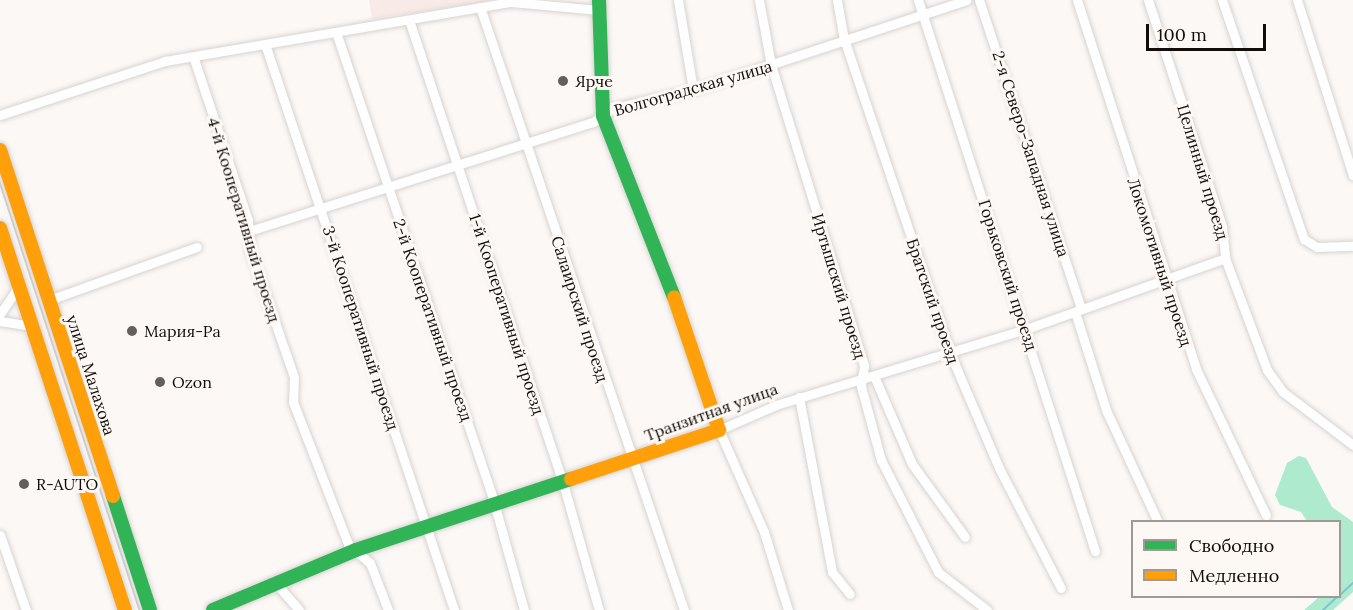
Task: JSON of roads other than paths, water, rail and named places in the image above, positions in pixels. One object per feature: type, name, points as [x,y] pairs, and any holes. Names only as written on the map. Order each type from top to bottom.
[{"type":"street","points":[[678,0],[693,90]]},
{"type":"street","name":"Иртышский проезд","points":[[759,0],[771,65],[870,378],[912,464],[965,537]]},
{"type":"street","name":"Братский проезд","points":[[837,0],[844,39],[950,353],[999,468],[1061,588]]},
{"type":"street","name":"Горьковский проезд","points":[[918,0],[1026,329],[1095,551]]},
{"type":"street","name":"Волгоградская улица","points":[[249,231],[525,143],[603,116],[614,108],[693,90],[967,0]]},
{"type":"street","name":"2-я Северо-Западная улица","points":[[978,0],[1078,310],[1106,411],[1143,501],[1157,520]]},
{"type":"street","name":"Локомотивный проезд","points":[[1077,0],[1165,280],[1196,369],[1266,515]]},
{"type":"street","name":"Целинный проезд","points":[[1148,0],[1219,218],[1225,258],[1276,385],[1353,445]]},
{"type":"street","points":[[1222,0],[1307,245],[1353,246]]},
{"type":"street","points":[[1297,0],[1353,175]]},
{"type":"street","points":[[0,115],[165,61],[194,59],[266,47],[336,32],[480,7],[526,3],[599,5],[603,116],[656,242],[719,430],[764,532],[788,610]]},
{"type":"street","name":"Салаирский проезд","points":[[480,7],[684,610]]},
{"type":"street","name":"1-й Кооперативный проезд","points":[[409,20],[561,482],[599,610]]},
{"type":"street","name":"2-й Кооперативный проезд","points":[[336,32],[495,503],[524,610]]},
{"type":"street","name":"3-й Кооперативный проезд","points":[[266,47],[454,610]]},
{"type":"street","name":"4-й Кооперативный проезд","points":[[194,59],[249,231],[250,250],[294,377],[293,402],[348,544],[370,563],[388,610]]},
{"type":"street","name":"улица Малахова","points":[[0,150],[150,610]]},
{"type":"street","points":[[0,228],[125,610]]},
{"type":"street","points":[[49,300],[196,247]]},
{"type":"street","name":"Транзитная улица","points":[[213,610],[274,581],[356,550],[719,430],[800,398],[1026,329],[1225,258]]},
{"type":"street","points":[[0,314],[18,287]]},
{"type":"street","points":[[0,321],[31,326]]},
{"type":"street","name":"Иртышский проезд","points":[[870,378],[861,386],[881,460],[938,572],[987,610]]},
{"type":"street","points":[[800,398],[832,572],[850,594]]},
{"type":"street","points":[[0,535],[26,610]]},
{"type":"street","points":[[274,581],[299,610]]},
{"type":"waterway","points":[[1341,594],[1353,583]]},
{"type":"waterway","points":[[1323,610],[1336,598]]},
{"type":"tram line","points":[[0,182],[140,610]]},
{"type":"place","name":"Ярче","points":[[563,81]]},
{"type":"place","name":"Мария-Ра","points":[[132,331]]},
{"type":"place","name":"Ozon","points":[[160,382]]},
{"type":"place","name":"R-AUTO","points":[[24,484]]}]
